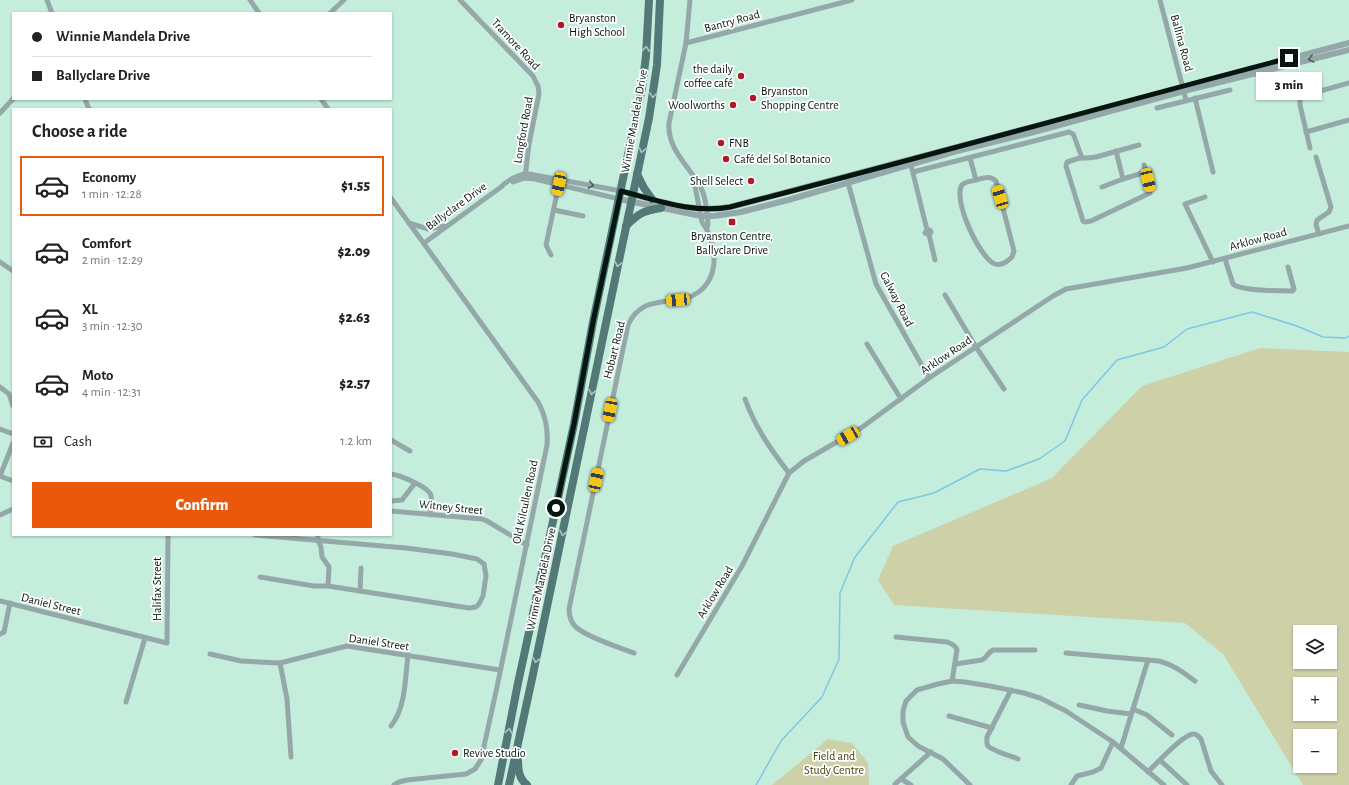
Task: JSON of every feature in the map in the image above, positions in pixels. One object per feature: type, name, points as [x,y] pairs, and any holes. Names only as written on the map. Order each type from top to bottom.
[{"type":"main road","name":"Winnie Mandela Drive","points":[[498,785],[518,683],[574,424],[593,322],[643,81],[649,0]]},
{"type":"main road","name":"Winnie Mandela Drive","points":[[509,785],[568,511],[652,102],[658,54],[660,0]]},
{"type":"main road","points":[[637,174],[644,188],[652,199]]},
{"type":"main road","points":[[626,226],[640,213],[661,208]]},
{"type":"main road","points":[[517,748],[520,775],[527,785]]},
{"type":"street","points":[[47,0],[52,12]]},
{"type":"street","points":[[250,0],[258,12]]},
{"type":"street","points":[[331,12],[344,0]]},
{"type":"street","name":"Tramore Road","points":[[460,0],[532,76],[538,86]]},
{"type":"street","name":"Hobart Road","points":[[690,0],[686,43],[668,132],[675,150],[702,190],[706,209],[704,216]]},
{"type":"street","name":"Bantry Road","points":[[686,43],[852,0]]},
{"type":"street","name":"Ballina Road","points":[[1160,0],[1186,100]]},
{"type":"street","name":"Ballyclare Drive","points":[[424,243],[501,187],[525,176],[549,177],[632,198],[661,208],[704,216],[741,212],[910,162],[1030,134],[1183,88],[1349,42]]},
{"type":"street","name":"Ballyclare Drive","points":[[1183,88],[1349,50]]},
{"type":"street","points":[[1310,148],[1299,101],[1300,98],[1302,96],[1349,83]]},
{"type":"street","name":"Longford Road","points":[[525,176],[529,144],[538,99],[538,86]]},
{"type":"street","points":[[1158,108],[1230,90]]},
{"type":"street","points":[[1195,98],[1213,172]]},
{"type":"street","points":[[0,114],[12,100]]},
{"type":"street","points":[[1306,132],[1349,120]]},
{"type":"street","points":[[913,172],[1069,132],[1073,134],[1082,158]]},
{"type":"street","points":[[1139,145],[1092,158],[1082,158],[1068,162],[1066,165],[1082,218],[1085,222],[1091,221],[1150,193],[1144,166]]},
{"type":"street","points":[[1116,151],[1123,179]]},
{"type":"street","points":[[1316,157],[1331,207],[1329,212],[1317,220],[1316,225],[1319,234]]},
{"type":"street","points":[[970,158],[976,180]]},
{"type":"street","points":[[910,162],[935,260]]},
{"type":"street","points":[[1102,186],[1146,172]]},
{"type":"street","name":"Ballyclare Drive","points":[[525,176],[620,195]]},
{"type":"street","name":"Hobart Road","points":[[634,653],[586,634],[576,628],[569,613],[570,602],[628,325],[633,317],[645,306],[656,302],[695,295],[704,287],[712,274],[714,252],[707,228],[708,223],[699,209],[693,176]]},
{"type":"street","points":[[992,178],[996,181],[1014,251],[1012,258],[1000,264],[996,265],[993,263],[981,250],[964,214],[960,196],[961,186],[976,180],[992,178]]},
{"type":"street","name":"Ballyclare Drive","points":[[632,198],[652,199],[699,209],[719,209],[848,180]]},
{"type":"street","name":"Galway Road","points":[[848,180],[876,284],[929,378]]},
{"type":"street","points":[[551,254],[546,245],[559,184]]},
{"type":"street","points":[[1205,197],[1185,204],[1213,262]]},
{"type":"street","name":"Old Kilcullen Road","points":[[392,199],[538,402],[547,422],[547,445],[527,545],[482,756],[478,766],[466,774],[407,780],[394,785]]},
{"type":"street","points":[[554,210],[583,216]]},
{"type":"street","points":[[408,223],[428,229],[447,225]]},
{"type":"street","name":"Arklow Road","points":[[677,675],[742,566],[789,473],[804,462],[861,428],[929,378],[1053,296],[1066,290],[1213,262],[1349,226]]},
{"type":"street","points":[[1225,259],[1233,284],[1245,288],[1292,291],[1294,289],[1288,266]]},
{"type":"street","points":[[0,262],[12,271]]},
{"type":"street","points":[[945,295],[976,347],[1004,389]]},
{"type":"street","points":[[867,344],[901,399]]},
{"type":"street","points":[[0,387],[9,394],[12,403]]},
{"type":"street","points":[[745,399],[751,416],[768,446],[789,473]]},
{"type":"street","points":[[0,429],[12,434]]},
{"type":"street","points":[[392,441],[410,451]]},
{"type":"street","points":[[12,446],[0,476],[12,481]]},
{"type":"street","points":[[392,474],[401,476],[430,493],[430,515]]},
{"type":"street","points":[[392,501],[402,500],[415,484]]},
{"type":"street","points":[[0,515],[12,509]]},
{"type":"street","name":"Witney Street","points":[[392,511],[482,519],[527,545]]},
{"type":"street","name":"Halifax Street","points":[[167,643],[168,536]]},
{"type":"street","points":[[260,577],[314,586],[328,586],[476,608],[482,596],[486,576],[485,566],[477,559],[429,550],[266,536]]},
{"type":"street","points":[[318,536],[323,560],[329,567],[328,586]]},
{"type":"street","points":[[321,547],[325,542],[326,536]]},
{"type":"street","points":[[360,591],[362,568]]},
{"type":"street","name":"Daniel Street","points":[[0,601],[167,643]]},
{"type":"street","points":[[0,634],[4,632],[10,603]]},
{"type":"street","points":[[126,702],[145,638]]},
{"type":"street","points":[[896,638],[947,642],[956,647],[957,650],[952,681]]},
{"type":"street","name":"Daniel Street","points":[[210,654],[241,661],[280,662],[347,646],[500,670]]},
{"type":"street","points":[[955,664],[982,660],[986,658],[990,651],[994,650],[1035,650]]},
{"type":"street","points":[[1066,653],[1160,661],[1172,664],[1195,681]]},
{"type":"street","points":[[391,726],[396,720],[401,708],[408,656]]},
{"type":"street","points":[[1121,748],[1148,660]]},
{"type":"street","points":[[280,662],[287,699],[291,756]]},
{"type":"street","points":[[970,785],[947,763],[931,752],[918,746],[908,737],[902,722],[902,716],[904,706],[910,696],[917,690],[952,681],[975,683],[1024,693],[1051,702],[1085,722],[1114,742],[1164,785]]},
{"type":"street","points":[[1011,690],[992,728],[987,742],[988,746],[1018,759]]},
{"type":"street","points":[[1079,706],[1107,711],[1132,711],[1147,715],[1172,735]]},
{"type":"street","points":[[949,716],[992,728]]},
{"type":"street","points":[[1148,772],[1187,735],[1196,734],[1201,739],[1210,771],[1222,785]]},
{"type":"street","points":[[1071,785],[1077,776],[1093,772],[1101,768],[1114,742]]},
{"type":"street","points":[[895,784],[931,752]]},
{"type":"street","points":[[1160,760],[1187,785]]},
{"type":"street","points":[[901,780],[912,785]]},
{"type":"green space","points":[[1260,348],[1349,352],[1349,785],[1303,785],[1296,773],[1337,773],[1337,729],[1293,729],[1293,769],[1223,654],[1185,623],[894,605],[878,580],[893,546],[1052,478],[1142,386]]},
{"type":"green space","name":"Field and Study Centre","points":[[828,739],[852,743],[868,763],[869,785],[772,785]]},
{"type":"waterway","points":[[756,785],[781,741],[822,697],[839,659],[840,593],[855,557],[898,502],[934,493],[980,469],[1006,471],[1039,459],[1065,441],[1082,400],[1117,360],[1164,347],[1187,329],[1252,312],[1297,326],[1323,337],[1346,338],[1349,336]]},
{"type":"place","name":"Bryanston High School","points":[[561,25]]},
{"type":"place","name":"the daily coffee café","points":[[741,76]]},
{"type":"place","name":"Bryanston Shopping Centre","points":[[753,98]]},
{"type":"place","name":"Woolworths","points":[[733,105]]},
{"type":"place","name":"FNB","points":[[721,143]]},
{"type":"place","name":"Café del Sol Botanico","points":[[726,159]]},
{"type":"place","name":"Shell Select","points":[[751,181]]},
{"type":"place","name":"Bryanston Centre, Ballyclare Drive","points":[[732,222]]},
{"type":"place","name":"Revive Studio","points":[[455,753]]},
{"type":"route","points":[[556,508],[621,191],[690,208],[719,209],[730,207],[1289,58]]}]
